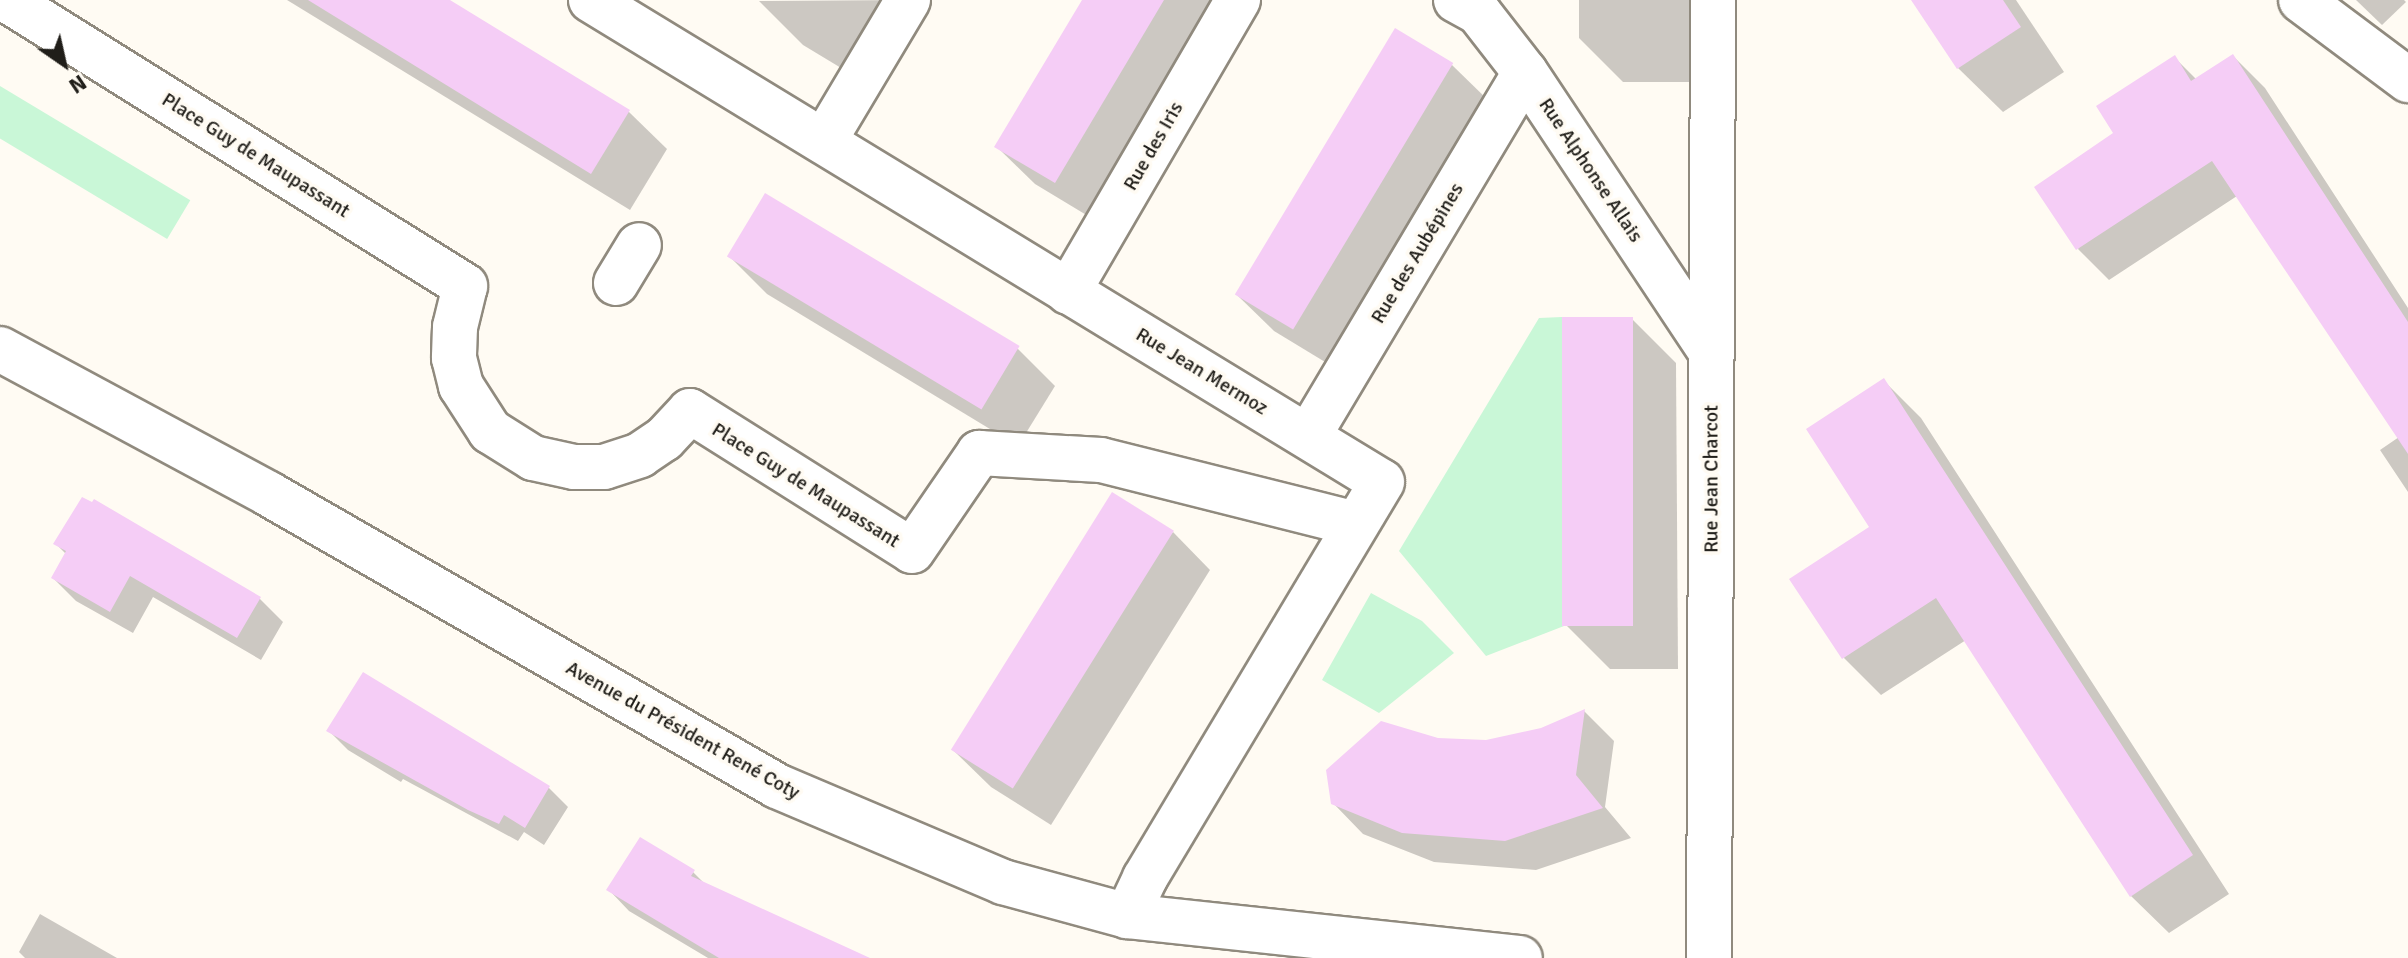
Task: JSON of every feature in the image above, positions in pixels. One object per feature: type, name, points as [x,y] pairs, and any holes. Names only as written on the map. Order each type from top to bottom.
[{"type":"street","name":"Place Guy de Maupassant","points":[[7,0],[465,286],[455,327],[454,358],[461,386],[490,431],[533,458],[574,467],[604,467],[640,455],[664,439],[690,411],[912,551],[979,453],[1101,460],[1356,524]]},
{"type":"street","name":"Rue Jean Mermoz","points":[[591,0],[1382,482],[1145,878],[1127,916]]},
{"type":"street","points":[[824,141],[908,0]]},
{"type":"street","name":"Rue des Iris","points":[[1068,292],[1238,0]]},
{"type":"street","name":"Rue Alphonse Allais","points":[[1456,0],[1479,13],[1525,72],[1712,353]]},
{"type":"street","name":"Rue Jean Charcot","points":[[1709,958],[1713,0]]},
{"type":"street","points":[[2301,0],[2408,80]]},
{"type":"street","name":"Rue des Aubépines","points":[[1309,435],[1525,72]]},
{"type":"street","points":[[616,283],[639,245]]},
{"type":"street","name":"Avenue du Président René Coty","points":[[0,349],[269,494],[777,786],[1003,882],[1127,916],[1520,958]]},
{"type":"green space","points":[[0,86],[190,200],[167,239],[0,138]]},
{"type":"green space","points":[[1562,317],[1564,626],[1486,656],[1399,551],[1539,318]]},
{"type":"green space","points":[[1371,593],[1422,621],[1454,653],[1379,713],[1322,680]]},
{"type":"building","points":[[308,0],[450,0],[630,110],[591,174]]},
{"type":"building","points":[[1082,0],[1164,0],[1055,183],[994,147]]},
{"type":"building","points":[[1911,0],[2003,0],[2021,27],[1957,69]]},
{"type":"building","points":[[1395,28],[1453,63],[1293,330],[1235,295]]},
{"type":"building","points":[[2233,54],[2408,322],[2408,454],[2212,161],[2076,250],[2034,187],[2113,133],[2096,106],[2175,55],[2191,81]]},
{"type":"building","points":[[765,193],[1020,346],[981,409],[727,256]]},
{"type":"building","points":[[1562,317],[1633,317],[1633,626],[1562,626]]},
{"type":"building","points":[[1884,378],[2193,855],[2130,897],[1936,598],[1842,659],[1789,579],[1869,527],[1806,429]]},
{"type":"building","points":[[1112,492],[1174,531],[1013,788],[951,750]]},
{"type":"building","points":[[82,497],[92,502],[94,499],[261,597],[237,638],[130,576],[110,612],[51,578],[66,551],[53,544]]},
{"type":"building","points":[[363,672],[550,786],[525,828],[504,815],[499,824],[468,810],[326,731]]},
{"type":"building","points":[[1585,709],[1576,775],[1603,808],[1505,841],[1402,833],[1331,804],[1326,770],[1381,721],[1438,738],[1486,740],[1541,728]]},
{"type":"building","points":[[640,837],[695,870],[691,876],[870,958],[719,958],[606,890]]}]
